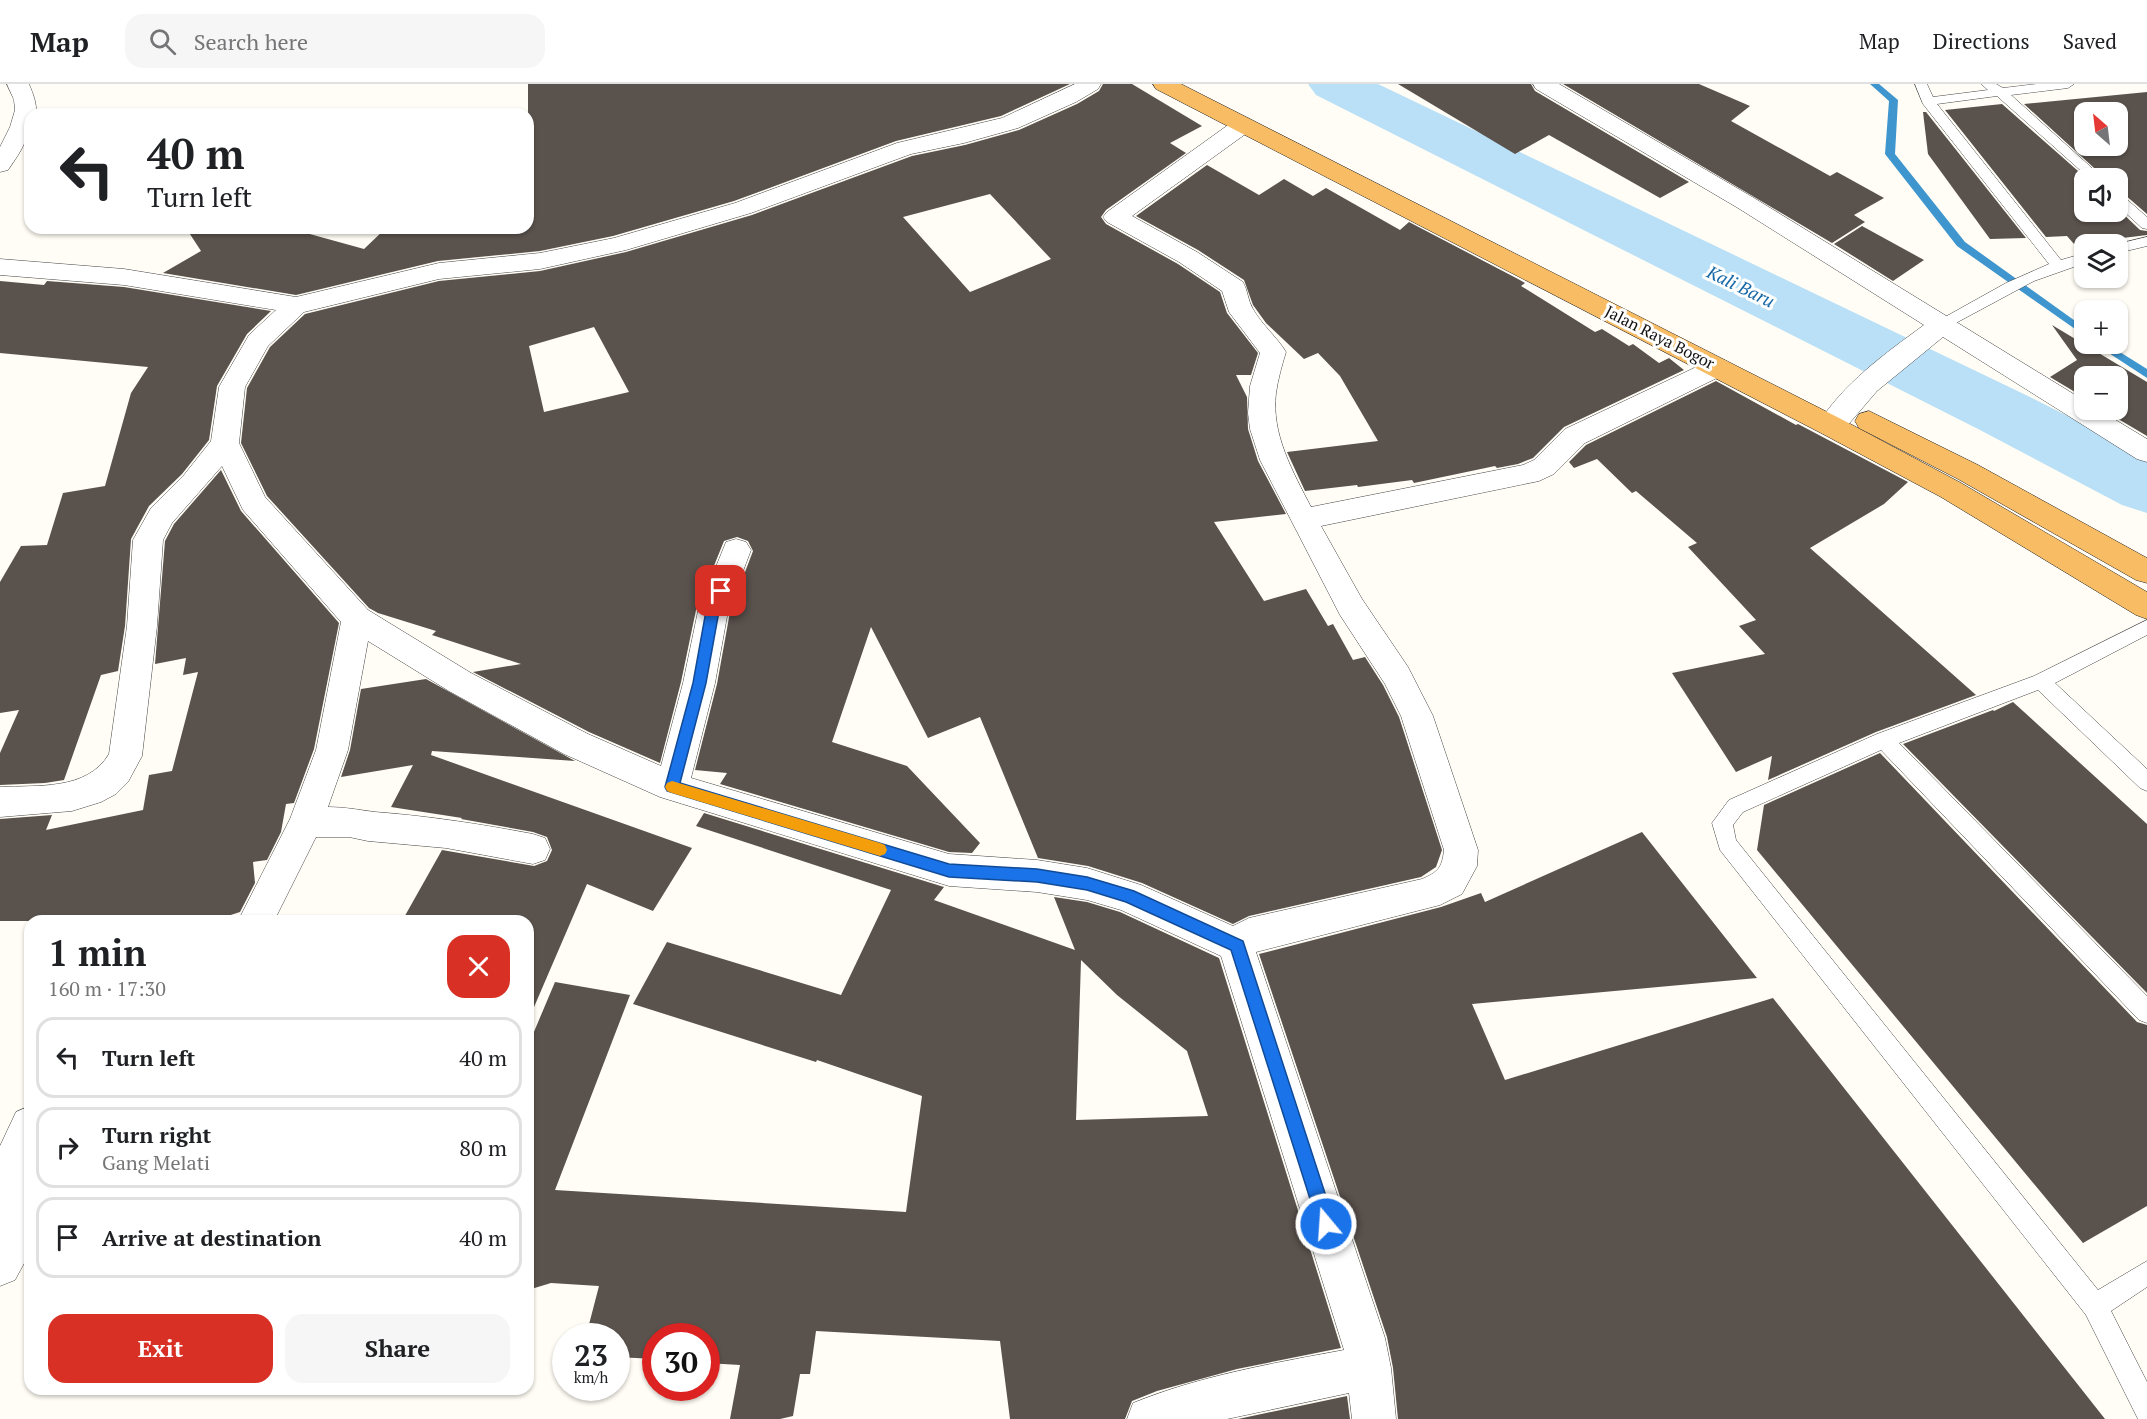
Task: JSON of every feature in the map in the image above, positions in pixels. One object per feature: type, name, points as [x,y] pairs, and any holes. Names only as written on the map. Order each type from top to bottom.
[{"type":"highway","name":"Jalan Raya Bogor","points":[[1164,84],[1718,367],[1968,472],[2147,572]]},
{"type":"highway","name":"Jalan Raya Bogor","points":[[1206,84],[1838,417],[1951,490],[2147,607]]},
{"type":"street","points":[[18,84],[25,108]]},
{"type":"street","points":[[0,267],[124,278],[296,304],[349,294],[439,271],[540,261],[617,245],[743,208],[904,148],[964,136],[1010,123],[1068,97],[1090,84]]},
{"type":"street","points":[[1544,84],[1746,203],[1934,331],[2147,452]]},
{"type":"street","points":[[0,165],[17,135],[24,116]]},
{"type":"street","points":[[1237,946],[1249,935],[1427,894],[1450,883],[1460,866],[1461,850],[1452,816],[1417,716],[1397,676],[1351,608],[1303,519],[1269,446],[1262,419],[1262,399],[1273,352],[1242,312],[1233,296],[1234,288],[1188,257],[1115,217],[1243,125]]},
{"type":"street","points":[[296,304],[258,341],[232,387],[225,443],[253,503],[357,619],[460,682],[576,744],[672,787],[949,870],[1037,876],[1087,884],[1128,896],[1237,946]]},
{"type":"street","points":[[1838,417],[1868,385],[1934,331]]},
{"type":"street","points":[[1303,519],[1529,474],[1544,467],[1575,436],[1718,367]]},
{"type":"street","points":[[0,802],[86,794],[106,783],[121,766],[125,756],[142,626],[148,540],[162,516],[225,443]]},
{"type":"street","points":[[672,787],[699,683],[713,611],[736,550]]},
{"type":"street","points":[[259,915],[306,822],[332,750],[357,619]]},
{"type":"street","points":[[306,822],[349,822],[368,826],[446,833],[533,849]]},
{"type":"street","points":[[1237,946],[1240,962],[1363,1338],[1370,1368],[1374,1419]]},
{"type":"street","points":[[0,1265],[7,1256],[16,1157],[20,1139],[24,1134]]},
{"type":"street","points":[[1149,1419],[1185,1408],[1315,1377],[1370,1368]]},
{"type":"lane","points":[[1921,84],[1928,100],[2056,265]]},
{"type":"lane","points":[[1928,100],[1993,88],[2068,84]]},
{"type":"lane","points":[[1993,88],[2085,168]]},
{"type":"lane","points":[[2128,208],[2147,225]]},
{"type":"lane","points":[[2128,246],[2147,241]]},
{"type":"lane","points":[[1934,331],[1996,292],[2056,265],[2074,261]]},
{"type":"lane","points":[[2147,627],[2041,681],[1884,740],[1736,806],[1722,823],[1726,844],[2095,1306],[2147,1410]]},
{"type":"lane","points":[[2041,681],[2147,782]]},
{"type":"lane","points":[[1884,740],[2147,1012]]},
{"type":"lane","points":[[2095,1306],[2147,1273]]},
{"type":"building","points":[[528,84],[1070,84],[1001,116],[896,141],[734,201],[613,236],[540,251],[438,261],[296,295],[163,273],[201,251],[190,234],[310,234],[364,249],[380,234],[534,234],[534,108],[528,108]]},
{"type":"building","points":[[1103,84],[1132,84],[1202,126],[1170,143],[1186,153],[1106,210],[1101,217],[1106,224],[1178,264],[1220,292],[1227,313],[1258,353],[1251,375],[1236,375],[1247,397],[1248,429],[1258,461],[1286,514],[1214,522],[1264,601],[1306,589],[1328,626],[1333,624],[1353,660],[1365,657],[1383,685],[1399,717],[1442,850],[1436,867],[1421,877],[1249,916],[1233,924],[1142,883],[1088,866],[1038,858],[980,717],[928,738],[871,627],[832,742],[907,766],[980,843],[972,853],[949,852],[720,784],[727,773],[695,770],[717,684],[730,612],[753,551],[748,541],[737,537],[724,541],[696,610],[681,682],[660,763],[589,732],[473,672],[521,664],[432,635],[436,631],[378,613],[369,608],[267,496],[241,443],[247,388],[270,347],[305,314],[439,281],[540,271],[626,252],[752,215],[912,156],[965,145],[1019,130],[1077,104],[1099,91]],"holes":[[[990,194],[1051,259],[970,292],[903,217]],[[594,327],[629,392],[544,412],[529,346]]]},
{"type":"building","points":[[1398,84],[1531,84],[1535,91],[1689,182],[1660,198],[1549,135],[1515,154]]},
{"type":"building","points":[[1563,84],[1699,84],[1750,106],[1731,121],[1830,176],[1837,172],[1884,198],[1854,215],[1865,222],[1832,243]]},
{"type":"building","points":[[2147,92],[2147,214],[2128,197],[2128,168],[2094,168],[2081,156],[2128,156],[2128,102],[2074,102],[2074,150],[2024,104]]},
{"type":"building","points":[[2002,104],[2075,168],[2074,222],[2128,222],[2128,219],[2140,230],[2147,231],[2147,235],[2128,237],[2128,234],[2074,234],[2074,244],[2067,236],[2046,237],[1945,110]]},
{"type":"building","points":[[1923,112],[1926,112],[2026,238],[1990,239],[1928,154]]},
{"type":"building","points":[[1207,165],[1259,195],[1284,179],[1313,196],[1326,188],[1400,230],[1409,222],[1525,283],[1521,286],[1595,332],[1602,329],[1629,346],[1633,344],[1659,363],[1669,358],[1684,370],[1564,427],[1533,458],[1518,464],[1497,468],[1495,466],[1414,483],[1412,480],[1305,491],[1287,452],[1378,441],[1340,376],[1318,353],[1304,359],[1266,323],[1253,305],[1244,280],[1198,250],[1136,216]]},
{"type":"building","points":[[1862,226],[1924,260],[1893,281],[1834,244]]},
{"type":"building","points":[[0,281],[44,285],[47,281],[124,287],[271,311],[247,334],[217,386],[209,440],[182,474],[149,506],[131,539],[125,626],[118,671],[101,675],[64,780],[45,783],[0,785],[0,753],[19,710],[0,713],[0,582],[21,546],[47,545],[63,493],[105,486],[131,393],[148,367],[0,353]]},
{"type":"building","points":[[2052,325],[2074,338],[2074,354],[2100,354],[2120,366],[2074,366],[2074,391],[2050,377],[2077,360]]},
{"type":"building","points":[[2128,371],[2147,382],[2147,436],[2120,420],[2128,420]]},
{"type":"building","points":[[1716,381],[1908,482],[1884,504],[1810,548],[1976,695],[1876,732],[1768,780],[1772,756],[1736,772],[1672,673],[1765,654],[1739,626],[1756,620],[1688,547],[1697,543],[1636,491],[1632,493],[1597,459],[1574,468],[1569,462],[1586,445]]},
{"type":"building","points":[[221,470],[241,511],[339,623],[314,749],[294,803],[286,804],[281,832],[267,860],[253,862],[255,883],[240,912],[231,915],[24,915],[24,921],[0,921],[0,819],[52,815],[46,830],[143,810],[149,775],[172,771],[198,672],[183,675],[186,658],[155,664],[165,541],[174,524]]},
{"type":"building","points":[[426,679],[575,761],[432,751],[431,755],[692,848],[653,911],[587,884],[534,1007],[534,915],[405,915],[442,850],[534,866],[547,861],[552,850],[547,837],[533,832],[462,818],[391,807],[413,765],[341,777],[350,750],[361,689]]},
{"type":"building","points":[[2013,702],[2147,824],[2147,993],[1903,744]]},
{"type":"building","points":[[1880,753],[2137,1022],[2147,1025],[2147,1206],[2083,1243],[1757,850],[1764,805]]},
{"type":"building","points":[[704,813],[944,887],[934,900],[1075,950],[1054,897],[1087,902],[1120,912],[1219,958],[1341,1348],[1237,1369],[1157,1391],[1132,1401],[1125,1419],[1010,1419],[1000,1341],[816,1331],[810,1374],[800,1374],[793,1416],[780,1419],[730,1419],[740,1365],[720,1364],[720,1323],[642,1323],[642,1358],[630,1358],[630,1323],[589,1323],[599,1286],[551,1283],[534,1288],[534,1032],[555,982],[630,995],[555,1190],[906,1212],[922,1096],[817,1060],[816,1062],[633,1004],[667,942],[841,995],[891,890],[696,826]],"holes":[[[1081,960],[1117,995],[1187,1051],[1208,1116],[1076,1120]]]},
{"type":"building","points":[[1642,832],[1757,978],[1472,1004],[1505,1080],[1773,998],[2105,1419],[1398,1419],[1393,1368],[1387,1337],[1259,954],[1441,907],[1481,893],[1485,902]]},
{"type":"building","points":[[1347,1396],[1350,1419],[1238,1419]]},
{"type":"waterway","name":"Kali Baru","points":[[1335,84],[2004,413],[2147,487]]},
{"type":"waterway","points":[[1874,84],[1894,100],[1890,154],[1961,244],[2074,325]]},
{"type":"waterway","points":[[2116,354],[2147,374]]},
{"type":"slow traffic","points":[[672,787],[880,850]]},
{"type":"route","points":[[721,591],[713,611],[699,683],[672,787],[949,870],[1037,876],[1087,884],[1128,896],[1237,946],[1240,962],[1326,1224]]}]
